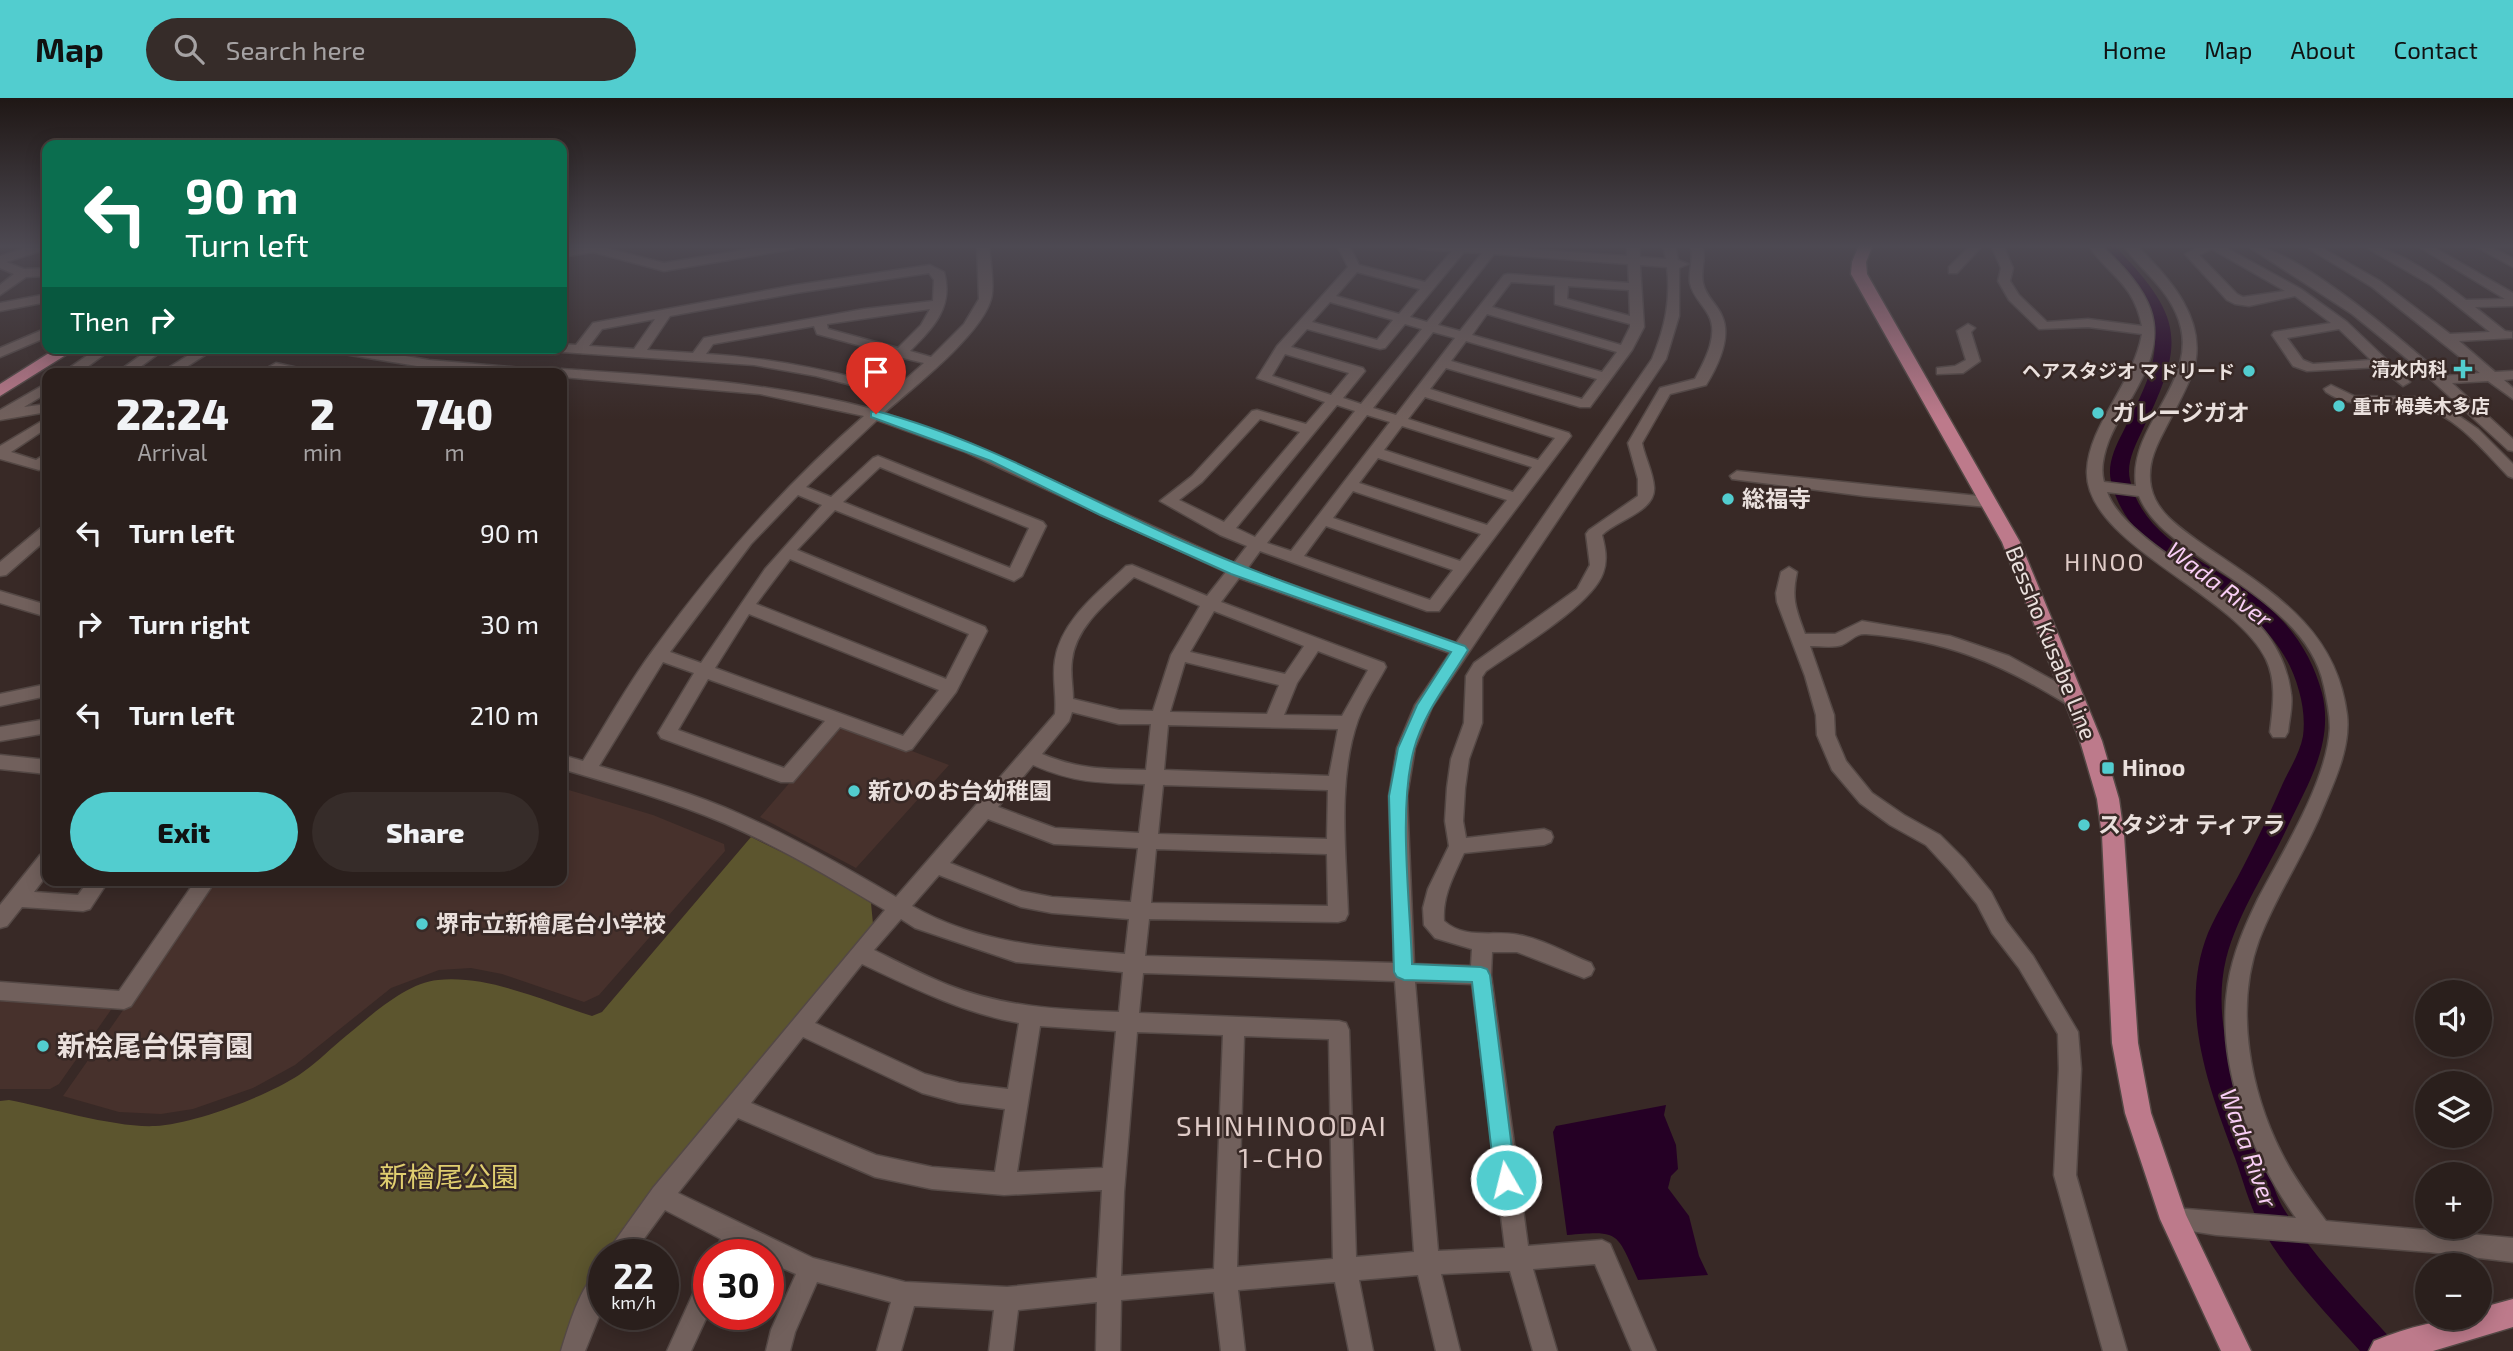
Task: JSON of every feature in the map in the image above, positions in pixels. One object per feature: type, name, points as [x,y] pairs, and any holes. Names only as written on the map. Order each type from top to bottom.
[{"type":"main road","name":"Bessho Kusabe Line","points":[[1876,303],[2011,542],[2091,740],[2108,799],[2113,835],[2129,1070],[2145,1140],[2174,1219],[2236,1351]]},
{"type":"main road","points":[[0,382],[45,354]]},
{"type":"main road","points":[[0,391],[59,354]]},
{"type":"main road","points":[[2396,1348],[2513,1313]]},
{"type":"street","points":[[0,307],[18,303]]},
{"type":"street","points":[[580,349],[598,326],[720,303]]},
{"type":"street","points":[[587,768],[659,654],[746,540],[795,488],[934,362],[969,326],[982,303]]},
{"type":"street","points":[[1321,303],[1282,349],[1264,378],[1540,465]]},
{"type":"street","points":[[1349,303],[1605,377]]},
{"type":"street","points":[[1304,324],[1380,345],[1414,303]]},
{"type":"street","points":[[1108,1351],[1107,1289],[1113,1179],[1163,695],[1179,655],[1210,604],[1449,303]]},
{"type":"street","points":[[1293,559],[1397,420],[1490,303]]},
{"type":"street","points":[[1569,303],[1637,322]]},
{"type":"street","points":[[1443,363],[1585,404],[1625,350],[1637,322],[1635,303]]},
{"type":"street","points":[[1448,1351],[1427,1263],[1404,972],[1398,796],[1406,748],[1424,705],[1460,650],[1645,383],[1670,333],[1676,303]]},
{"type":"street","points":[[1584,969],[1518,943],[1482,944],[1442,932],[1434,925],[1433,908],[1438,889],[1458,846],[1454,821],[1456,788],[1460,759],[1472,723],[1474,676],[1480,667],[1583,593],[1595,578],[1599,563],[1594,534],[1599,526],[1642,504],[1647,497],[1648,489],[1635,443],[1665,391],[1701,382],[1715,354],[1718,326],[1715,314],[1708,303]]},
{"type":"street","points":[[2021,303],[2043,326],[2088,323],[2148,331]]},
{"type":"street","points":[[2142,303],[2148,331],[2136,379],[2100,440],[2094,461],[2096,486],[2102,500],[2128,532],[2150,551],[2228,604],[2261,635],[2274,655],[2281,679],[2283,697],[2279,732]]},
{"type":"street","points":[[2179,303],[2188,329],[2187,367],[2147,450],[2142,467],[2145,492],[2155,512],[2168,525],[2252,584],[2294,618],[2323,657],[2338,711],[2337,744],[2296,850],[2253,932],[2242,961],[2237,1018],[2242,1064],[2268,1146],[2287,1185],[2317,1232]]},
{"type":"street","points":[[2313,303],[2342,325],[2403,382]]},
{"type":"street","points":[[2350,303],[2513,434]]},
{"type":"street","points":[[2364,303],[2409,339],[2513,447]]},
{"type":"street","points":[[2402,303],[2447,338],[2513,395]]},
{"type":"street","points":[[2466,304],[2472,303]]},
{"type":"street","points":[[698,356],[709,341],[820,321],[939,304]]},
{"type":"street","points":[[567,348],[698,356],[781,365],[867,385],[926,328],[939,304]]},
{"type":"street","points":[[2466,304],[2508,335]]},
{"type":"street","points":[[1486,309],[1625,350]]},
{"type":"street","points":[[639,352],[665,314]]},
{"type":"street","points":[[820,321],[822,331],[934,362]]},
{"type":"street","points":[[2342,325],[2279,335],[2298,363],[2312,368],[2382,363]]},
{"type":"street","points":[[1942,371],[1958,370],[1973,361],[1964,337],[1964,331],[1968,328]]},
{"type":"street","points":[[0,353],[42,334]]},
{"type":"street","points":[[2447,338],[2508,335]]},
{"type":"street","points":[[1225,531],[1358,371],[1282,349]]},
{"type":"street","points":[[77,368],[98,354]]},
{"type":"street","points":[[130,368],[151,354]]},
{"type":"street","points":[[176,368],[200,354]]},
{"type":"street","points":[[366,354],[451,368]]},
{"type":"street","points":[[395,359],[400,354]]},
{"type":"street","points":[[567,373],[755,389],[876,414],[996,458],[1105,512],[1236,571],[1460,650]]},
{"type":"street","points":[[2447,380],[2513,375]]},
{"type":"street","points":[[2330,389],[2342,395],[2369,401],[2413,400],[2448,413],[2466,426],[2513,473]]},
{"type":"street","points":[[0,416],[42,390]]},
{"type":"street","points":[[1309,430],[1257,414],[1197,479],[1168,501],[1225,531],[1293,559],[1433,607],[1564,436],[1421,391]]},
{"type":"street","points":[[0,416],[42,409]]},
{"type":"street","points":[[1620,419],[1644,426]]},
{"type":"street","points":[[0,454],[42,425]]},
{"type":"street","points":[[1374,452],[1517,498]]},
{"type":"street","points":[[0,454],[39,465],[42,462]]},
{"type":"street","points":[[795,488],[832,503],[1014,576],[1038,526],[878,461],[832,503],[787,552],[747,607],[667,733],[787,777],[838,718]]},
{"type":"street","points":[[1737,475],[1851,490],[1988,502]]},
{"type":"street","points":[[1349,485],[1491,532]]},
{"type":"street","points":[[2096,486],[2145,492]]},
{"type":"street","points":[[1323,520],[1464,568]]},
{"type":"street","points":[[0,571],[40,546]]},
{"type":"street","points":[[659,654],[906,744],[950,688],[979,631],[787,552]]},
{"type":"street","points":[[629,1239],[896,908],[935,865],[985,810],[1063,716],[1066,704],[1063,660],[1068,642],[1094,607],[1132,570],[1210,604],[1378,667],[1348,723],[1341,748],[1337,847],[1338,914],[1139,911],[1052,905],[1021,899],[935,865]]},
{"type":"street","points":[[1789,572],[1784,602],[1813,676],[1825,715],[1826,735],[1838,765],[1866,798],[1896,820],[1933,840],[1957,864],[1984,898],[1999,927],[2026,962],[2068,1032],[2070,1069],[2065,1175],[2115,1351]]},
{"type":"street","points":[[0,597],[42,610]]},
{"type":"street","points":[[747,607],[950,688]]},
{"type":"street","points":[[1798,640],[1838,640],[1862,627],[1934,639],[2002,659],[2074,700]]},
{"type":"street","points":[[1273,721],[1289,681],[1314,644]]},
{"type":"street","points":[[1179,655],[1289,681]]},
{"type":"street","points":[[0,700],[42,690]]},
{"type":"street","points":[[1066,704],[1119,718],[1348,723]]},
{"type":"street","points":[[0,734],[42,727]]},
{"type":"street","points":[[1031,757],[1066,772],[1083,775],[1339,783]]},
{"type":"street","points":[[0,762],[42,766]]},
{"type":"street","points":[[567,763],[670,794],[733,820],[815,859],[896,908],[942,930],[1016,953],[1134,964],[1481,975]]},
{"type":"street","points":[[985,810],[1054,836],[1337,847]]},
{"type":"street","points":[[1458,846],[1544,837]]},
{"type":"street","points":[[0,920],[42,867]]},
{"type":"street","points":[[17,899],[83,904],[96,886]]},
{"type":"street","points":[[0,991],[124,1000],[203,886]]},
{"type":"street","points":[[1482,944],[1481,975],[1502,1153],[1518,1259],[1545,1351]]},
{"type":"street","points":[[859,953],[944,993],[999,1010],[1052,1019],[1339,1030],[1345,1271],[1361,1351]]},
{"type":"street","points":[[1004,1184],[1031,1015]]},
{"type":"street","points":[[800,1026],[922,1083],[959,1093],[1018,1100]]},
{"type":"street","points":[[1233,1351],[1225,1280],[1234,1026]]},
{"type":"street","points":[[734,1106],[875,1166],[932,1178],[1004,1184],[1113,1179]]},
{"type":"street","points":[[661,1196],[722,1239]]},
{"type":"street","points":[[2174,1219],[2252,1228],[2461,1243],[2513,1250]]},
{"type":"street","points":[[784,1261],[905,1294],[1007,1299],[1427,1263],[1602,1252],[1644,1351]]},
{"type":"street","points":[[778,1351],[783,1330],[811,1269]]},
{"type":"street","points":[[889,1351],[905,1294]]},
{"type":"street","points":[[1001,1351],[1007,1299]]},
{"type":"street","points":[[573,1351],[588,1309]]},
{"type":"street","points":[[679,1351],[693,1320]]},
{"type":"shaded area","name":"新ひのお台幼稚園","points":[[843,725],[949,765],[856,868],[760,817],[837,728]]},
{"type":"shaded area","name":"堺市立新檜尾台小学校","points":[[567,789],[653,815],[724,844],[725,851],[599,995],[584,1002],[502,974],[471,968],[439,970],[391,988],[295,1065],[253,1088],[193,1109],[161,1114],[119,1112],[63,1096],[210,886],[567,886]]},
{"type":"shaded area","name":"新桧尾台保育園","points":[[0,998],[113,1007],[59,1084],[50,1089],[0,1089]]},
{"type":"shaded area","points":[[1666,1105],[1664,1115],[1676,1145],[1678,1169],[1671,1176],[1668,1188],[1689,1216],[1699,1256],[1708,1275],[1638,1280],[1620,1243],[1614,1238],[1598,1233],[1567,1235],[1553,1132],[1556,1126]]},
{"type":"green space","name":"新檜尾公園","points":[[751,837],[810,866],[871,903],[873,924],[619,1239],[588,1239],[588,1290],[578,1308],[562,1351],[0,1351],[0,1101],[9,1100],[102,1121],[139,1126],[171,1124],[209,1115],[268,1092],[299,1075],[399,995],[438,980],[477,981],[592,1016],[602,1012]]},
{"type":"waterway","name":"Wada River","points":[[2154,303],[2163,328],[2164,348],[2160,371],[2121,459],[2120,481],[2129,505],[2144,526],[2164,545],[2236,593],[2277,627],[2303,669],[2313,705],[2314,736],[2308,757],[2221,934],[2209,991],[2214,1049],[2230,1106],[2271,1215],[2308,1267],[2381,1351]]},
{"type":"place","name":"清水内科","points":[[2463,369]]},
{"type":"place","name":"ヘアスタジオ マドリード","points":[[2249,371]]},
{"type":"place","name":"重市 栂美木多店","points":[[2339,406]]},
{"type":"place","name":"ガレージガオ","points":[[2098,413]]},
{"type":"place","name":"総福寺","points":[[1728,499]]},
{"type":"place","name":"Hinoo","points":[[2108,768]]},
{"type":"place","name":"新ひのお台幼稚園","points":[[854,791]]},
{"type":"place","name":"スタジオ ティアラ","points":[[2084,825]]},
{"type":"place","name":"堺市立新檜尾台小学校","points":[[422,924]]},
{"type":"place","name":"新桧尾台保育園","points":[[43,1046]]},
{"type":"district","name":"HINOO","points":[[2105,563]]},
{"type":"district","name":"SHINHINOODAI 1-CHO","points":[[1282,1142]]},
{"type":"route","points":[[876,414],[996,458],[1105,512],[1236,571],[1460,650],[1424,705],[1406,748],[1398,796],[1404,972],[1481,975],[1506,1180]]}]
